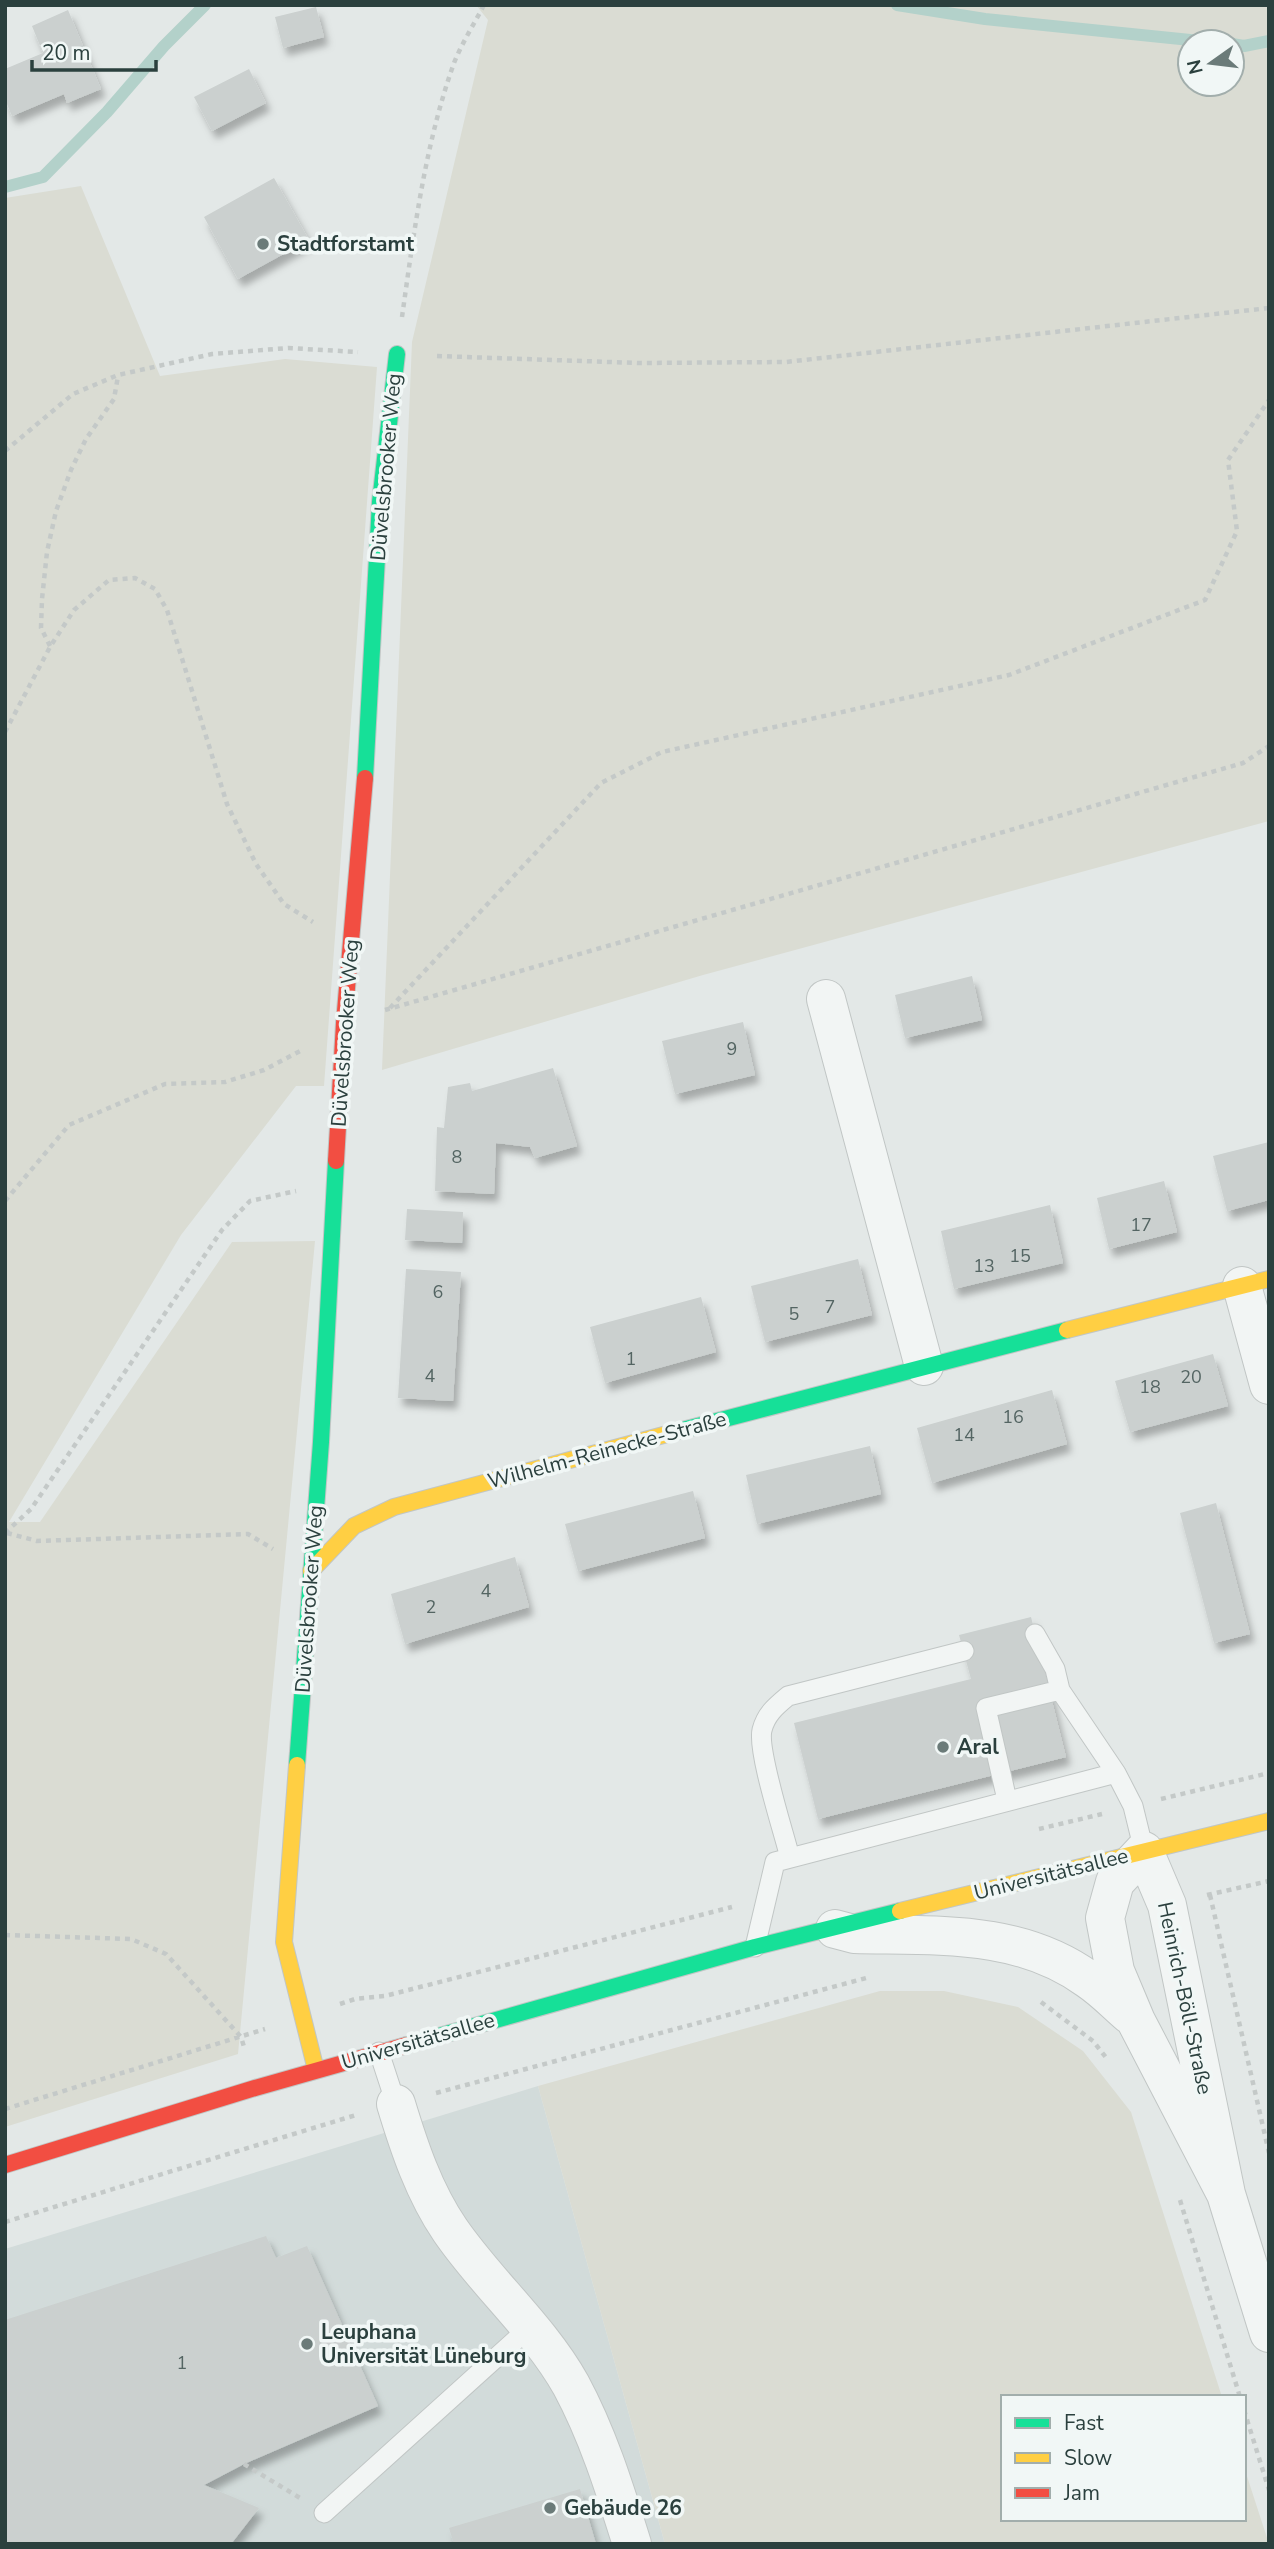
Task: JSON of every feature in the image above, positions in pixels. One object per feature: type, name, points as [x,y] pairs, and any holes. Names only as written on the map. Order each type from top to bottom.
[{"type":"street","name":"Düvelsbrooker Weg","points":[[316,2070],[284,1942],[321,1443],[344,1023],[365,784],[380,502],[397,354]]},
{"type":"street","points":[[827,999],[924,1366]]},
{"type":"street","name":"Wilhelm-Reinecke-Straße","points":[[311,1571],[354,1527],[394,1507],[924,1366],[1255,1283],[1269,1385]]},
{"type":"street","name":"Universitätsallee","points":[[5,2165],[316,2070],[755,1947],[1269,1821]]},
{"type":"street","name":"Heinrich-Böll-Straße","points":[[1226,2194],[1136,2021],[1115,1971],[1105,1918],[1115,1882],[1144,1851],[1167,1905],[1226,2194],[1269,2333]]},
{"type":"street","name":"Universitätsallee","points":[[833,1928],[854,1934],[987,1938],[1042,1954],[1089,1979],[1136,2021]]},
{"type":"street","points":[[396,2104],[424,2183],[450,2230],[530,2327],[570,2384],[607,2465],[632,2544]]},
{"type":"lane","points":[[1035,1634],[1055,1670],[1060,1690],[1116,1773],[1132,1806],[1144,1851]]},
{"type":"lane","points":[[790,1858],[764,1754],[762,1732],[769,1713],[788,1696],[964,1651]]},
{"type":"lane","points":[[1007,1801],[986,1708],[1060,1690]]},
{"type":"lane","points":[[755,1947],[775,1862],[1116,1773]]},
{"type":"lane","points":[[379,2052],[396,2104]]},
{"type":"lane","points":[[324,2513],[530,2327]]},
{"type":"path","name":"Düvelsbrooker Weg","points":[[397,354],[414,234],[432,142],[455,62],[484,5]]},
{"type":"path","points":[[5,452],[73,394],[118,375],[212,355],[288,348],[639,363],[786,362],[1269,308]]},
{"type":"path","points":[[50,647],[41,628],[42,599],[47,552],[56,511],[86,439],[114,399],[118,375]]},
{"type":"path","points":[[389,1009],[601,783],[662,752],[1009,676],[1205,600],[1237,531],[1228,460],[1269,400]]},
{"type":"path","points":[[5,732],[50,647],[74,610],[109,580],[135,578],[155,589],[167,610],[227,804],[256,864],[284,904],[316,924],[352,934]]},
{"type":"path","points":[[5,1201],[69,1125],[165,1084],[225,1083],[264,1070],[291,1057],[344,1023],[1242,763],[1269,746]]},
{"type":"path","points":[[6,1533],[31,1509],[222,1230],[250,1201],[296,1191],[335,1193]]},
{"type":"path","points":[[6,1533],[37,1541],[248,1534],[311,1571]]},
{"type":"path","points":[[1027,1831],[1269,1773]]},
{"type":"path","points":[[1269,1881],[1210,1895],[1269,2153]]},
{"type":"path","points":[[5,2109],[355,1999],[385,1996],[767,1898]]},
{"type":"path","points":[[5,1935],[131,1939],[166,1954],[241,2037],[255,2088]]},
{"type":"path","points":[[5,2222],[396,2104],[878,1975]]},
{"type":"path","points":[[1038,1999],[1093,2041],[1115,2070]]},
{"type":"path","points":[[1179,2194],[1239,2395]]},
{"type":"path","points":[[1246,2416],[1269,2490]]},
{"type":"path","points":[[244,2465],[324,2513]]},
{"type":"shaded area","points":[[476,5],[1269,5],[1269,821],[703,975],[382,1070],[412,342],[488,20]]},
{"type":"shaded area","points":[[81,186],[160,376],[285,359],[377,367],[324,1086],[296,1086],[181,1235],[9,1522],[40,1522],[232,1242],[315,1241],[238,2054],[5,2127],[5,198]]},
{"type":"shaded area","points":[[880,1991],[944,1991],[1018,2007],[1083,2051],[1131,2112],[1221,2395],[1001,2395],[1001,2521],[1246,2521],[1246,2473],[1269,2544],[665,2544],[538,2086]]},
{"type":"shaded area","name":"Leuphana Universität Lüneburg","points":[[538,2086],[665,2544],[5,2544],[5,2249]]},
{"type":"building","points":[[316,7],[324,37],[283,48],[275,17]]},
{"type":"building","points":[[68,10],[101,89],[67,103],[64,94],[12,116],[5,99],[5,69],[43,53],[32,26]]},
{"type":"building","points":[[249,69],[266,103],[212,131],[194,97]]},
{"type":"building","points":[[274,178],[309,240],[238,279],[204,217]]},
{"type":"building","points":[[972,976],[982,1020],[905,1038],[895,995]]},
{"type":"building","points":[[743,1022],[755,1075],[675,1094],[662,1041]]},
{"type":"building","points":[[553,1068],[577,1146],[535,1158],[530,1147],[496,1143],[494,1194],[435,1191],[437,1127],[444,1128],[448,1087],[470,1083],[472,1091]]},
{"type":"building","points":[[1269,1142],[1269,1200],[1227,1211],[1213,1156]]},
{"type":"building","points":[[1164,1181],[1177,1232],[1109,1249],[1097,1198]]},
{"type":"building","points":[[1050,1205],[1063,1263],[954,1289],[941,1231]]},
{"type":"building","points":[[407,1209],[463,1212],[462,1243],[405,1240]]},
{"type":"building","points":[[858,1259],[872,1315],[765,1342],[751,1286]]},
{"type":"building","points":[[406,1269],[461,1272],[453,1401],[398,1398]]},
{"type":"building","points":[[701,1297],[716,1352],[605,1383],[590,1327]]},
{"type":"building","points":[[1213,1354],[1228,1406],[1130,1432],[1115,1381]]},
{"type":"building","points":[[1052,1390],[1067,1444],[932,1483],[917,1428]]},
{"type":"building","points":[[870,1446],[881,1494],[757,1524],[746,1475]]},
{"type":"building","points":[[693,1491],[705,1538],[578,1571],[565,1524]]},
{"type":"building","points":[[1216,1503],[1250,1634],[1214,1643],[1180,1513]]},
{"type":"building","points":[[515,1557],[529,1607],[405,1644],[391,1594]]},
{"type":"building","points":[[1031,1617],[1066,1757],[818,1819],[794,1723],[971,1679],[959,1635]]},
{"type":"building","points":[[266,2236],[276,2258],[307,2246],[378,2406],[244,2464],[204,2485],[259,2508],[231,2544],[5,2544],[5,2320]]},
{"type":"building","name":"Gebäude 26","points":[[580,2489],[596,2544],[454,2544],[449,2528]]},
{"type":"waterway","points":[[5,187],[43,177],[205,5]]},
{"type":"waterway","points":[[897,5],[985,19],[1176,39]]},
{"type":"waterway","points":[[1246,46],[1269,41]]},
{"type":"traffic: fast","points":[[365,778],[380,502],[397,354]]},
{"type":"traffic: fast","points":[[297,1765],[321,1442],[336,1161]]},
{"type":"traffic: fast","points":[[671,1433],[1067,1330]]},
{"type":"traffic: fast","points":[[407,2045],[755,1947],[900,1911]]},
{"type":"traffic: slow","points":[[1067,1330],[1269,1279]]},
{"type":"traffic: slow","points":[[311,1571],[354,1526],[394,1507],[671,1433]]},
{"type":"traffic: slow","points":[[297,1765],[284,1942],[316,2070]]},
{"type":"traffic: slow","points":[[900,1911],[1269,1821]]},
{"type":"traffic: jam","points":[[336,1161],[344,1023],[365,778]]},
{"type":"traffic: jam","points":[[5,2165],[255,2088],[407,2045]]},
{"type":"place","name":"Stadtforstamt","points":[[263,244]]},
{"type":"place","name":"Aral","points":[[943,1747]]},
{"type":"place","name":"Leuphana Universität Lüneburg","points":[[307,2344]]},
{"type":"place","name":"Gebäude 26","points":[[550,2508]]}]
